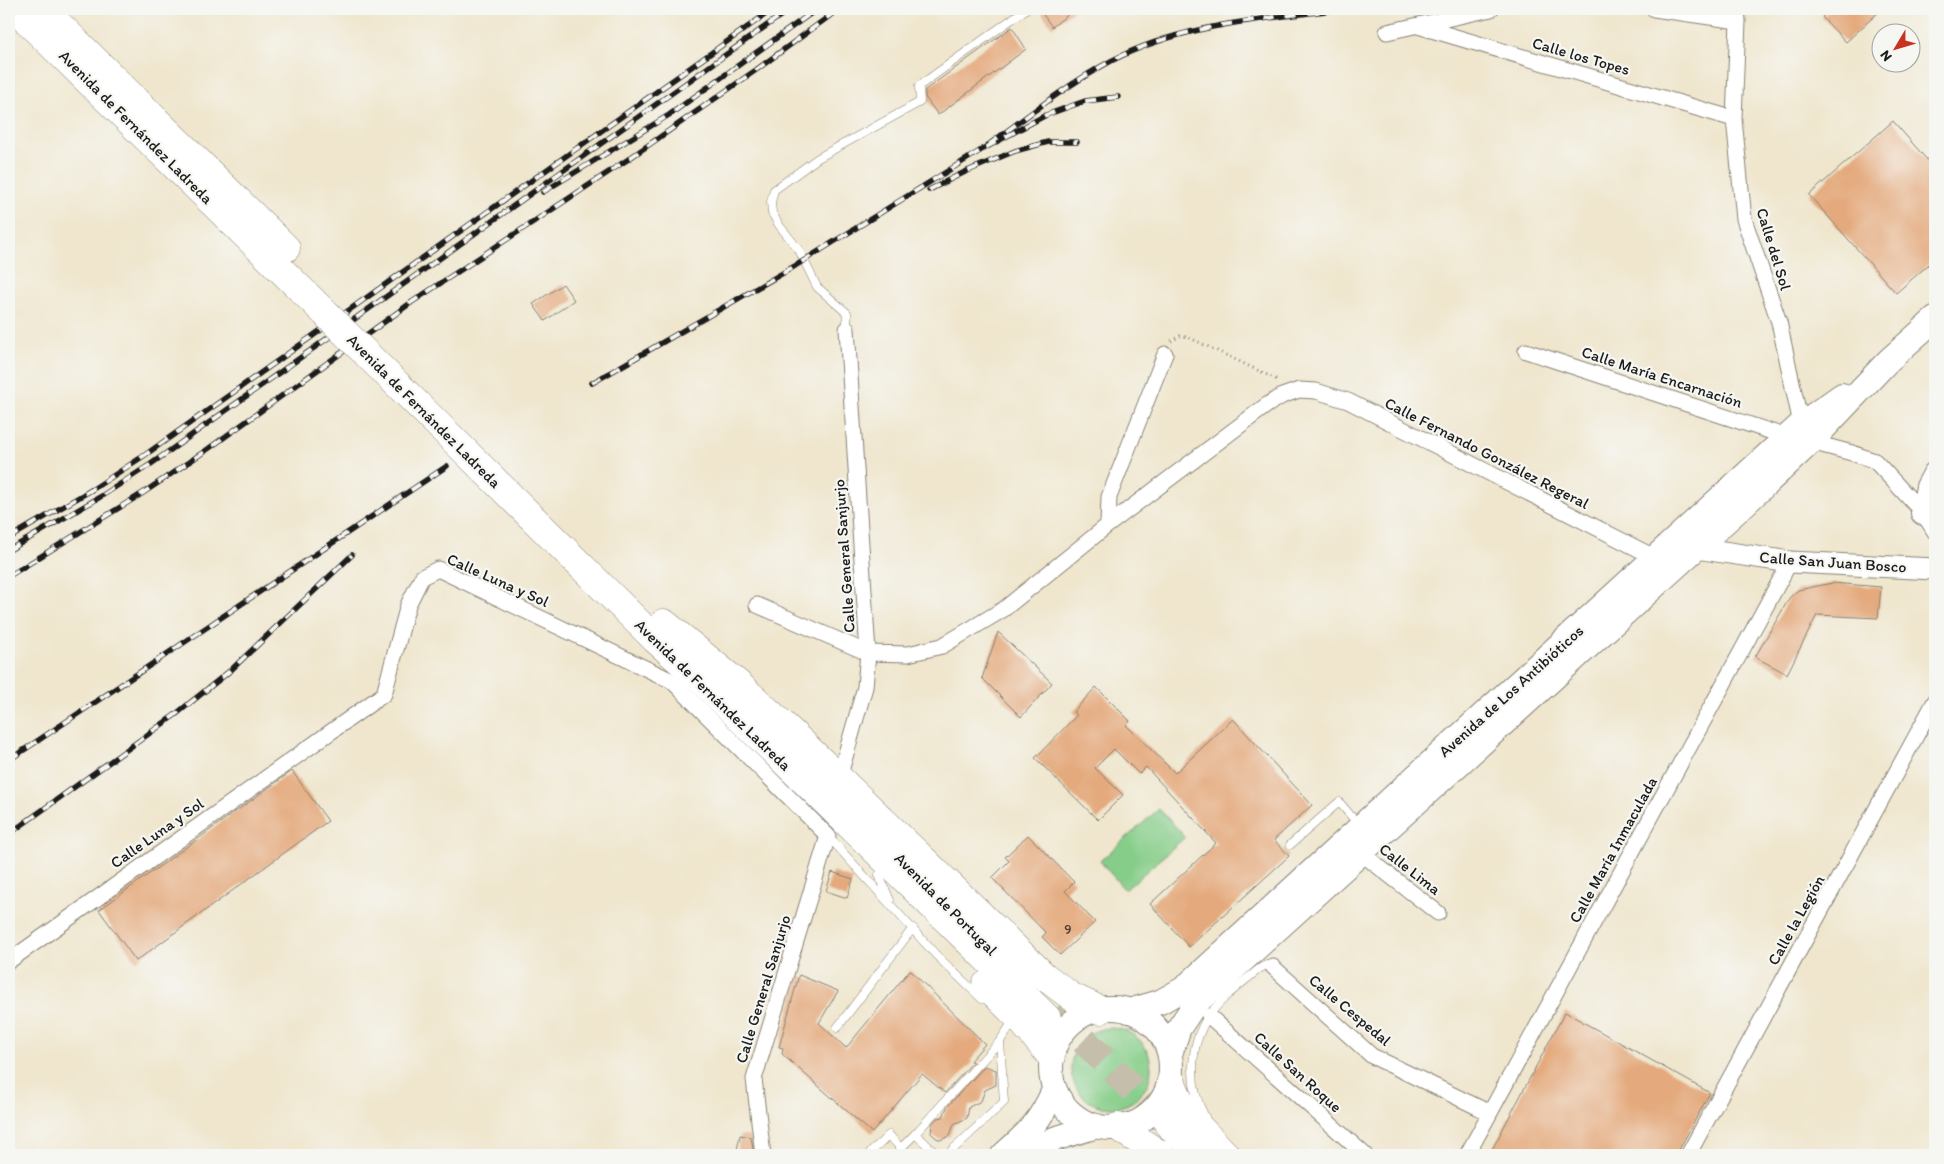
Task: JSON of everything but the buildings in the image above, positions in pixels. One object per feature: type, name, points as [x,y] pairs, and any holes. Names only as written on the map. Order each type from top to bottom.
[{"type":"highway","name":"Avenida de Fernández Ladreda","points":[[15,9],[333,308],[660,631],[697,676],[835,806]]},
{"type":"highway","name":"Avenida de Fernández Ladreda","points":[[43,9],[168,132],[333,308]]},
{"type":"highway","points":[[60,9],[138,85],[168,132]]},
{"type":"highway","points":[[660,631],[746,742],[1019,1018],[1049,1069]]},
{"type":"highway","points":[[835,806],[886,826],[1044,976],[1072,997],[1100,1010]]},
{"type":"highway","name":"Avenida de Portugal","points":[[835,806],[1051,1015]]},
{"type":"highway","points":[[1171,1081],[1182,1107],[1226,1155]]},
{"type":"highway","points":[[1107,1127],[1163,1137],[1201,1155]]},
{"type":"highway","points":[[1163,1137],[1185,1155]]},
{"type":"main road","name":"Avenida de Los Antibióticos","points":[[1129,1011],[1160,1002],[1183,989],[1663,551],[1935,319]]},
{"type":"main road","name":"Avenida de Los Antibióticos","points":[[1170,1054],[1179,1028],[1195,1004],[1696,547],[1800,434]]},
{"type":"main road","points":[[1929,523],[1928,487],[1935,474]]},
{"type":"main road","points":[[1003,1155],[1033,1128],[1042,1115],[1054,1046],[1065,1029],[1087,1014],[1112,1008],[1129,1011],[1143,1017],[1155,1027],[1165,1040],[1170,1054],[1171,1081],[1166,1095],[1157,1107],[1146,1117],[1132,1124],[1107,1127],[1054,1139],[1030,1155]]},
{"type":"main road","points":[[1049,1069],[1062,1103],[1073,1115],[1107,1127]]},
{"type":"street","points":[[1387,32],[1491,9]]},
{"type":"street","name":"Calle del Sol","points":[[1654,9],[1737,15],[1734,120],[1744,219],[1779,322],[1800,434]]},
{"type":"street","name":"Calle los Topes","points":[[1418,26],[1734,120]]},
{"type":"street","name":"Calle General Sanjurjo","points":[[763,1155],[754,1079],[835,806],[865,687],[868,653],[847,329]]},
{"type":"street","name":"Calle María Encarnación","points":[[1526,351],[1800,434],[1875,461],[1929,523]]},
{"type":"street","points":[[1108,525],[1109,497],[1164,354]]},
{"type":"street","points":[[757,605],[868,653],[908,654],[942,646],[1004,609],[1108,525],[1246,418],[1282,396],[1299,390]]},
{"type":"street","name":"Calle Fernando González Regeral","points":[[1299,390],[1316,391],[1348,401],[1663,551]]},
{"type":"street","name":"Calle San Juan Bosco","points":[[1663,551],[1696,547],[1790,562],[1935,569]]},
{"type":"street","name":"Calle María Inmaculada","points":[[1467,1155],[1790,562]]},
{"type":"street","name":"Calle Luna y Sol","points":[[9,961],[384,694],[408,605],[422,577],[438,569],[672,681],[835,806]]},
{"type":"street","name":"Calle la Legión","points":[[1688,1155],[1935,700]]},
{"type":"street","name":"Calle Lima","points":[[1361,853],[1438,913]]},
{"type":"street","name":"Calle Cespedal","points":[[1273,967],[1372,1056],[1490,1114]]},
{"type":"street","name":"Calle San Roque","points":[[1209,1016],[1364,1155]]},
{"type":"lane","points":[[847,329],[847,313],[817,286],[799,250],[779,225],[772,212],[771,202],[774,190],[818,158],[920,102],[919,86],[1026,9]]},
{"type":"lane","points":[[1290,845],[1339,802],[1361,828]]},
{"type":"lane","points":[[835,806],[893,907],[936,955],[990,1008]]},
{"type":"lane","points":[[879,875],[893,907]]},
{"type":"lane","points":[[837,1028],[913,928]]},
{"type":"lane","points":[[1236,1155],[1211,1128],[1196,1096],[1193,1079],[1193,1061],[1196,1044],[1209,1016],[1223,1000],[1259,968],[1266,965],[1273,967]]},
{"type":"lane","points":[[901,1148],[1013,1029],[1003,1020]]},
{"type":"lane","points":[[948,1155],[1004,1102],[1000,1041]]},
{"type":"lane","points":[[915,1134],[938,1155]]},
{"type":"lane","points":[[868,1155],[889,1135],[907,1155]]},
{"type":"path","points":[[1164,354],[1172,339],[1180,336],[1188,337],[1299,390]]},
{"type":"green space","points":[[1159,809],[1185,837],[1125,890],[1100,861]]},
{"type":"green space","points":[[1111,1028],[1126,1031],[1139,1040],[1148,1053],[1151,1068],[1148,1083],[1139,1096],[1126,1105],[1111,1108],[1096,1105],[1083,1096],[1074,1083],[1071,1068],[1074,1053],[1083,1040],[1096,1031]]},
{"type":"tunnel","points":[[1054,1011],[1168,1124]]},
{"type":"railway","points":[[9,538],[93,489],[145,455],[773,9]]},
{"type":"railway","points":[[9,550],[100,497],[151,464],[790,9]]},
{"type":"railway","points":[[543,192],[669,115],[817,9]]},
{"type":"railway","points":[[9,576],[143,493],[208,449],[412,302],[627,160],[756,70],[839,9]]},
{"type":"railway","points":[[1118,97],[1085,101],[1046,115],[983,149],[1046,102],[1094,70],[1138,49],[1194,31],[1223,25],[1341,9]]},
{"type":"railway","points":[[929,190],[965,172],[1015,151],[1048,142],[1077,142]]},
{"type":"railway","points":[[592,383],[795,266],[983,149]]},
{"type":"railway","points":[[9,760],[447,466]]},
{"type":"railway","points":[[9,834],[175,715],[231,670],[352,555]]}]
